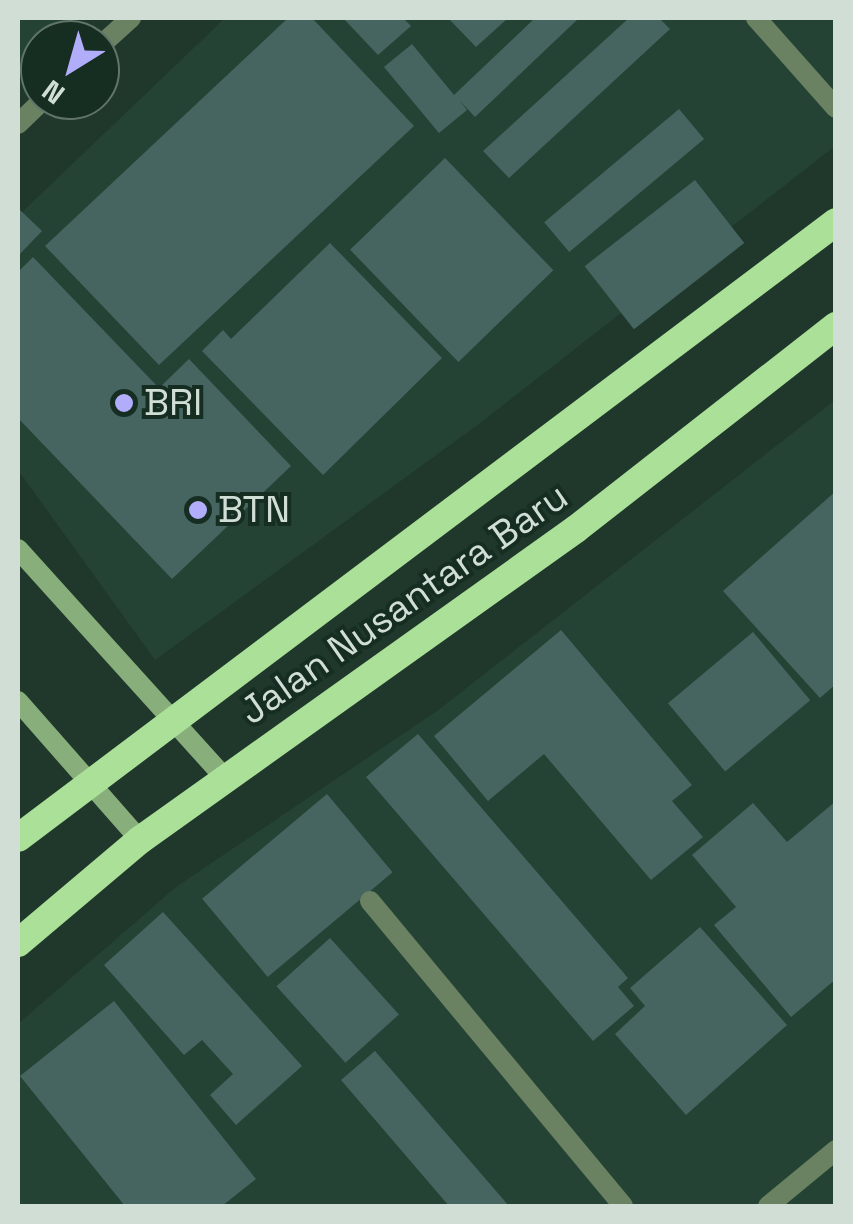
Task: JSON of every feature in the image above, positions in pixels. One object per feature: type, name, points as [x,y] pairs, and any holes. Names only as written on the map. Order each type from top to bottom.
[{"type":"highway","name":"Jalan Nusantara Baru","points":[[18,838],[170,716],[836,222]]},
{"type":"highway","name":"Jalan Nusantara Baru","points":[[18,943],[140,840],[576,529],[836,326]]},
{"type":"main road","points":[[18,548],[225,778]]},
{"type":"main road","points":[[18,701],[140,840]]},
{"type":"street","points":[[756,18],[836,108]]},
{"type":"street","points":[[370,901],[623,1206]]},
{"type":"street","points":[[768,1206],[836,1150]]},
{"type":"shaded area","points":[[18,18],[80,18],[20,20],[18,75]]},
{"type":"shaded area","points":[[225,18],[835,18],[835,146],[479,424],[155,660],[18,470],[18,216]]},
{"type":"shaded area","points":[[835,400],[835,1206],[18,1206],[18,1024],[176,887],[437,711]]},
{"type":"building","points":[[288,18],[312,18],[414,126],[159,365],[45,246]]},
{"type":"building","points":[[343,18],[403,18],[411,26],[378,55]]},
{"type":"building","points":[[448,18],[508,18],[476,47]]},
{"type":"building","points":[[535,18],[579,18],[475,117],[459,100],[467,110],[439,133],[384,67],[412,44],[454,95]]},
{"type":"building","points":[[629,18],[659,18],[670,29],[509,178],[483,151]]},
{"type":"building","points":[[679,109],[704,139],[569,252],[544,222]]},
{"type":"building","points":[[445,158],[553,270],[458,362],[350,250]]},
{"type":"building","points":[[695,180],[744,243],[634,329],[585,266]]},
{"type":"building","points":[[18,208],[42,231],[18,256]]},
{"type":"building","points":[[330,243],[442,358],[323,475],[202,351],[223,330],[231,339]]},
{"type":"building","name":"BRI","points":[[33,257],[159,388],[189,359],[291,466],[172,579],[18,418],[18,272]]},
{"type":"building","points":[[836,491],[836,684],[820,698],[723,591]]},
{"type":"building","points":[[561,630],[692,785],[672,801],[703,837],[651,880],[544,754],[488,801],[434,736]]},
{"type":"building","points":[[753,632],[810,700],[725,772],[668,703]]},
{"type":"building","points":[[418,734],[628,978],[618,987],[634,1006],[593,1041],[366,777]]},
{"type":"building","points":[[327,794],[393,872],[268,977],[202,899]]},
{"type":"building","points":[[836,801],[836,979],[791,1017],[714,925],[736,907],[692,855],[753,803],[787,842]]},
{"type":"building","points":[[163,912],[302,1066],[236,1125],[210,1095],[233,1074],[202,1040],[184,1055],[104,965]]},
{"type":"building","points":[[700,927],[787,1025],[686,1115],[615,1034],[645,1006],[630,988]]},
{"type":"building","points":[[330,938],[399,1015],[345,1063],[276,986]]},
{"type":"building","points":[[114,1001],[256,1179],[222,1206],[125,1206],[20,1076]]},
{"type":"building","points":[[375,1051],[509,1206],[449,1206],[341,1080]]},
{"type":"place","name":"BRI","points":[[124,403]]},
{"type":"place","name":"BTN","points":[[198,510]]}]
